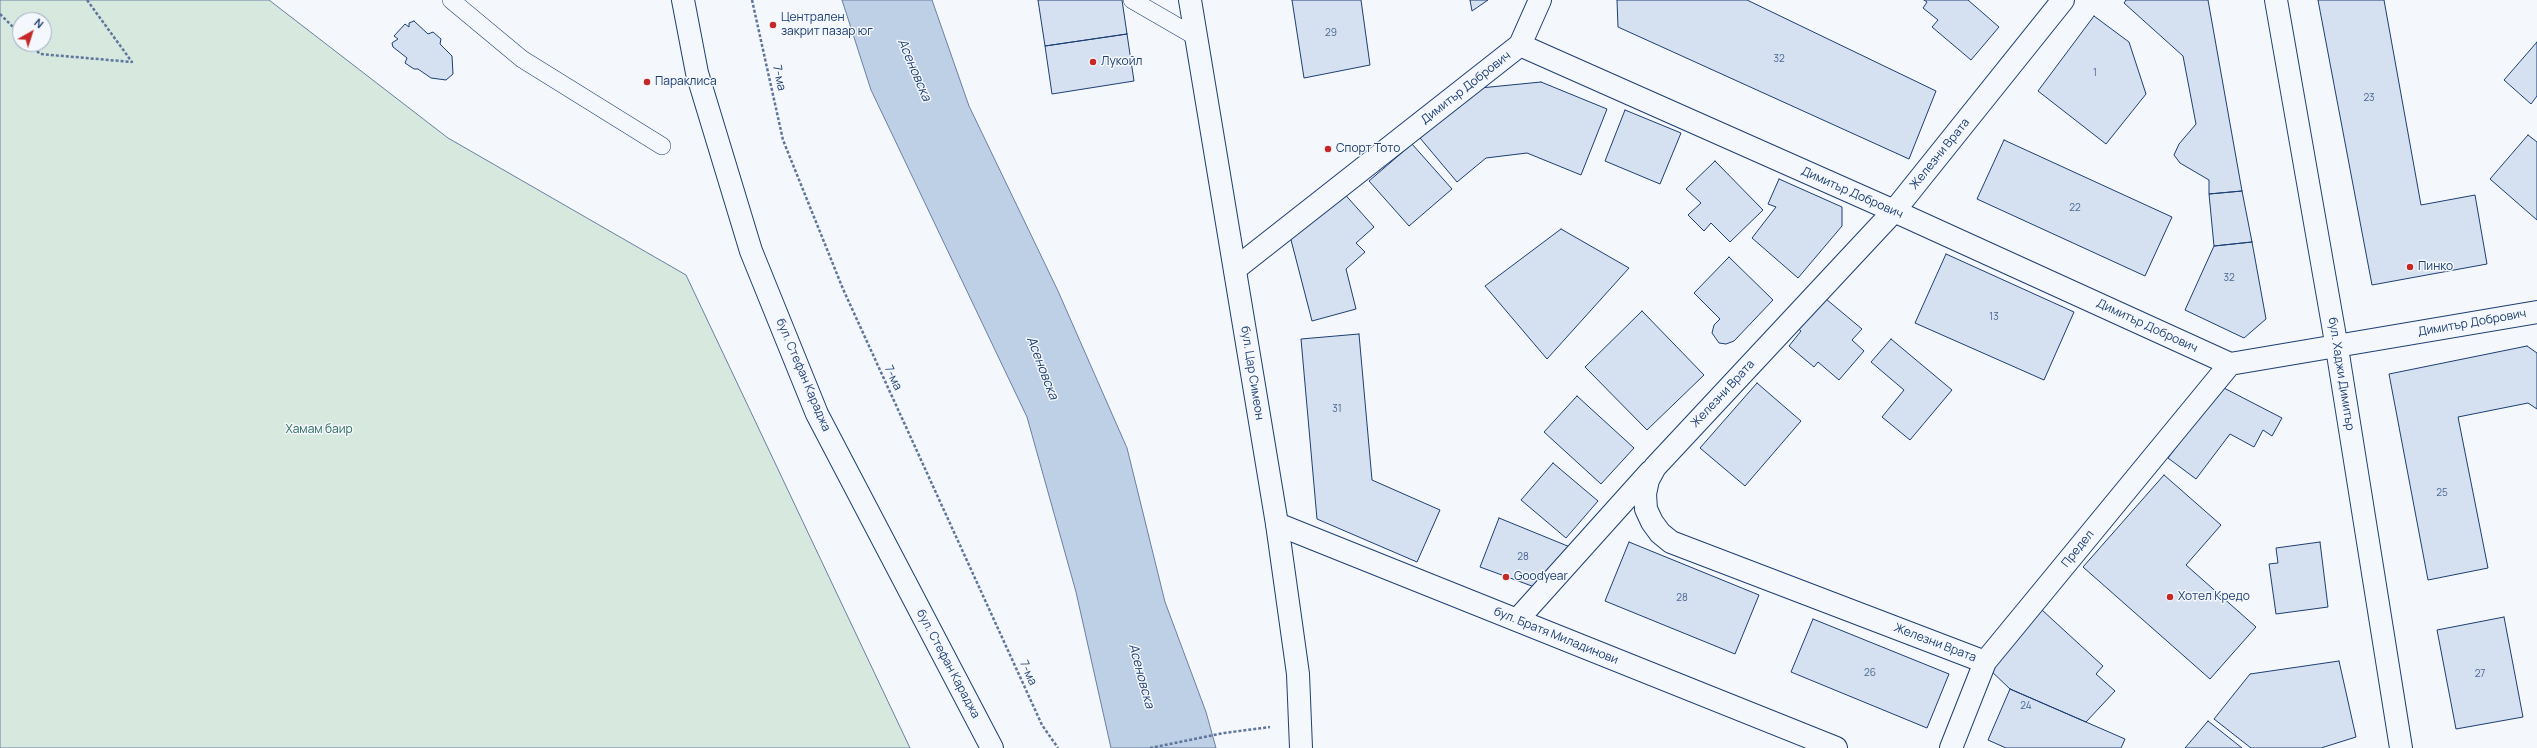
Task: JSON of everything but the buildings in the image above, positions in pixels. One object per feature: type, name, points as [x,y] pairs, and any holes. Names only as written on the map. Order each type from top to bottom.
[{"type":"street","name":"бул. Стефан Караджа","points":[[683,0],[697,73],[752,251],[817,414],[992,748]]},
{"type":"street","name":"бул. Цар Симеон","points":[[1190,0],[1277,524],[1298,674],[1301,748]]},
{"type":"street","points":[[1520,45],[1540,0]]},
{"type":"street","name":"Железни Врата","points":[[1985,662],[1671,542],[1660,533],[1646,509],[1645,494],[1648,480],[1655,467],[1894,211],[2063,0]]},
{"type":"street","name":"бул. Хаджи Димитър","points":[[2276,0],[2337,348],[2402,748]]},
{"type":"street","name":"Димитър Добрович","points":[[1235,270],[1520,45],[1894,211],[2230,364],[2337,348],[2537,312]]},
{"type":"street","name":"Предел","points":[[1951,748],[1985,662],[2230,364]]},
{"type":"street","points":[[1518,620],[1655,467]]},
{"type":"street","name":"бул. Братя Миладинови","points":[[1277,524],[1836,748]]},
{"type":"lane","points":[[451,0],[522,58],[662,146]]},
{"type":"lane","points":[[1132,0],[1196,37]]},
{"type":"path","points":[[38,52],[40,54],[132,62],[87,0]]},
{"type":"path","name":"7-ма","points":[[752,0],[783,140],[843,289],[1042,725],[1058,748]]},
{"type":"path","points":[[0,14],[12,26]]},
{"type":"path","points":[[1150,748],[1224,733],[1300,723]]},
{"type":"green space","name":"Хамам баир","points":[[0,0],[269,0],[448,138],[686,275],[910,748],[0,748]]},
{"type":"water","name":"Асеновска","points":[[842,0],[932,0],[969,106],[1058,291],[1127,448],[1165,602],[1206,712],[1216,748],[1111,748],[1076,592],[1027,417],[871,90]]},
{"type":"place","name":"Централен закрит пазар юг","points":[[773,25]]},
{"type":"place","name":"Лукойл","points":[[1093,62]]},
{"type":"place","name":"Параклиса","points":[[647,82]]},
{"type":"place","name":"Спорт Тото","points":[[1328,149]]},
{"type":"place","name":"Пинко","points":[[2410,267]]},
{"type":"place","name":"Goodyear","points":[[1506,577]]},
{"type":"place","name":"Хотел Кредо","points":[[2170,597]]}]
